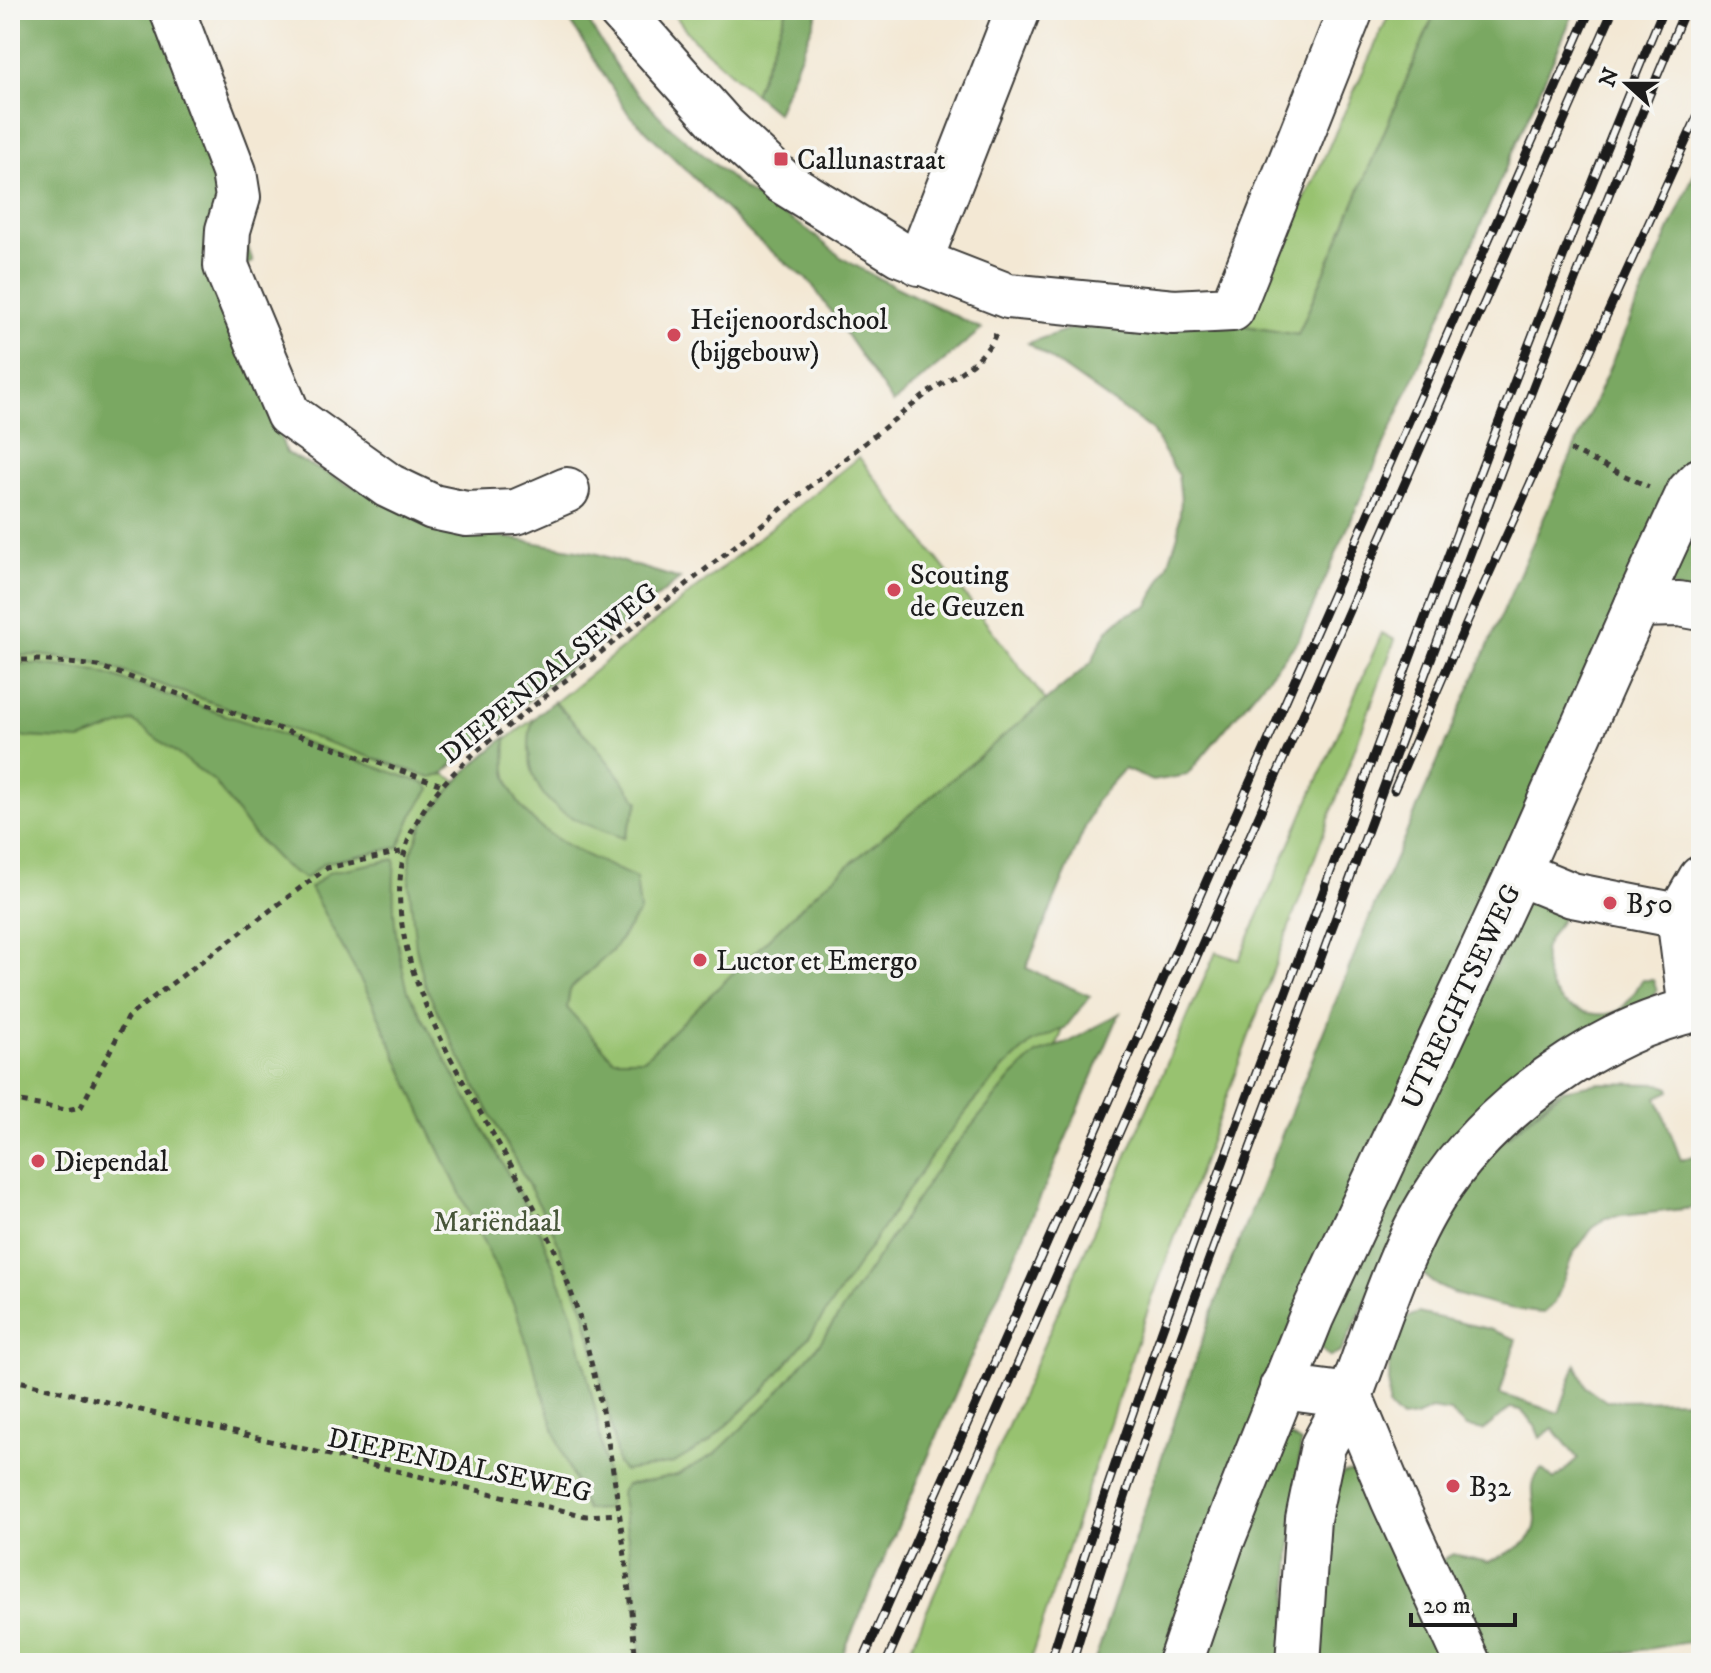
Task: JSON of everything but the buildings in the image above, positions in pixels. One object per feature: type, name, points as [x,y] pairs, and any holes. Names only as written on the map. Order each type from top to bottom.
[{"type":"street","points":[[172,10],[234,172],[238,197],[228,230],[226,266],[288,414],[389,486],[433,507],[466,514],[516,512],[567,490]]},
{"type":"street","points":[[620,10],[724,127],[782,181],[869,236],[919,263],[1008,296],[1174,312],[1232,309],[1351,10]]},
{"type":"street","points":[[919,263],[1018,10]]},
{"type":"street","name":"UTRECHTSEWEG","points":[[1180,1663],[1221,1543],[1282,1387],[1689,492],[1701,480]]},
{"type":"street","points":[[1637,605],[1679,604],[1701,608]]},
{"type":"street","points":[[1518,873],[1572,895],[1679,916]]},
{"type":"street","points":[[1298,1663],[1308,1519],[1323,1446],[1350,1396],[1406,1251],[1433,1198],[1473,1147],[1500,1119],[1585,1055],[1649,1022],[1696,1009],[1679,916],[1701,878]]},
{"type":"street","points":[[1282,1387],[1350,1396]]},
{"type":"street","points":[[1350,1396],[1468,1663]]},
{"type":"path","name":"DIEPENDALSEWEG","points":[[10,1379],[586,1516],[618,1514],[604,1415],[579,1314],[547,1233],[417,985],[401,916],[400,884],[405,851],[418,819],[442,785],[479,749],[929,392],[969,366],[993,341],[1008,296]]},
{"type":"path","points":[[1570,450],[1654,489]]},
{"type":"path","points":[[10,660],[98,666],[442,785]]},
{"type":"path","points":[[10,1100],[66,1110],[81,1107],[127,1018],[139,1008],[327,868],[405,851]]},
{"type":"path","points":[[618,1514],[636,1663]]},
{"type":"green space","points":[[10,10],[166,10],[253,262],[244,266],[239,307],[286,453],[429,524],[594,553],[680,579],[475,743],[442,775],[431,778],[98,663],[39,655],[10,656]]},
{"type":"green space","points":[[563,10],[581,10],[624,79],[668,125],[745,190],[808,230],[842,258],[982,329],[893,403],[811,283],[755,238],[628,113]]},
{"type":"green space","points":[[671,10],[787,10],[754,94],[692,38]]},
{"type":"green space","points":[[787,10],[819,10],[777,113],[754,94]]},
{"type":"green space","points":[[1391,10],[1436,10],[1298,335],[1217,321],[1253,305]]},
{"type":"green space","points":[[1436,10],[1575,10],[1298,641],[1187,775],[1153,781],[1124,769],[1097,799],[1026,968],[1090,996],[1065,1028],[1031,1043],[969,1108],[932,1155],[812,1333],[766,1388],[709,1442],[674,1463],[624,1471],[618,1464],[585,1313],[553,1231],[456,1050],[425,985],[416,947],[409,884],[411,853],[424,822],[465,772],[506,737],[507,776],[526,813],[559,840],[636,878],[640,911],[612,951],[570,989],[567,1008],[613,1059],[644,1059],[819,890],[1092,662],[1112,626],[1148,606],[1168,565],[1178,534],[1181,500],[1178,475],[1151,429],[1028,343],[1069,329],[1217,321],[1298,335]]},
{"type":"green space","points":[[1701,158],[1701,436],[1165,1663],[1094,1663],[1226,1273],[1370,916]]},
{"type":"green space","name":"Mariëndaal","points":[[859,457],[1076,740],[974,978],[1067,1020],[805,1663],[10,1663],[10,542],[290,688],[457,781]]},
{"type":"green space","points":[[1701,498],[1701,597],[1668,586]]},
{"type":"green space","points":[[1382,633],[1395,640],[1145,1318],[1029,1663],[904,1663],[1216,952],[1239,960]]},
{"type":"green space","points":[[10,664],[97,671],[426,784],[430,789],[412,816],[399,847],[324,863],[305,879],[284,866],[252,833],[214,781],[133,721],[80,740],[10,736]]},
{"type":"green space","points":[[554,701],[595,745],[639,802],[624,838],[572,818],[546,798],[537,785],[531,768],[530,731],[537,715]]},
{"type":"green space","points":[[395,859],[395,925],[408,991],[541,1234],[573,1315],[597,1417],[607,1479],[609,1503],[606,1509],[586,1510],[560,1447],[516,1310],[371,999],[310,888],[330,872]]},
{"type":"green space","points":[[1530,893],[1560,906],[1563,917],[1544,951],[1548,980],[1559,999],[1583,1012],[1613,1013],[1626,1004],[1642,980],[1653,980],[1657,990],[1652,1002],[1394,1245],[1341,1352],[1330,1357],[1322,1350],[1319,1339]]},
{"type":"green space","points":[[1120,1013],[839,1663],[642,1663],[635,1583],[621,1492],[626,1485],[677,1475],[715,1454],[775,1396],[820,1343],[941,1163],[1012,1077],[1036,1054],[1069,1042]]},
{"type":"green space","points":[[1599,1083],[1660,1084],[1669,1088],[1670,1091],[1657,1097],[1681,1160],[1701,1153],[1701,1207],[1605,1218],[1592,1229],[1573,1254],[1555,1303],[1544,1313],[1499,1306],[1434,1284],[1425,1276],[1417,1259],[1485,1156],[1563,1090]]},
{"type":"green space","points":[[1418,1313],[1489,1329],[1516,1339],[1500,1394],[1559,1413],[1576,1364],[1586,1387],[1606,1401],[1701,1400],[1701,1640],[1564,1663],[1487,1663],[1440,1565],[1453,1554],[1488,1562],[1524,1544],[1534,1531],[1536,1522],[1533,1486],[1536,1477],[1542,1469],[1554,1480],[1578,1459],[1553,1428],[1540,1438],[1535,1426],[1521,1410],[1510,1408],[1484,1430],[1466,1427],[1450,1412],[1431,1409],[1416,1417],[1401,1419],[1388,1406],[1391,1335],[1397,1321]]},
{"type":"green space","points":[[1289,1435],[1301,1443],[1293,1515],[1285,1663],[1196,1663],[1275,1438]]},
{"type":"green space","points":[[1343,1473],[1367,1475],[1452,1663],[1312,1663],[1332,1491]]},
{"type":"railway","points":[[862,1663],[1590,10]]},
{"type":"railway","points":[[886,1663],[1613,10]]},
{"type":"railway","points":[[1050,1663],[1147,1373],[1363,784],[1530,340],[1663,10]]},
{"type":"railway","points":[[1072,1663],[1163,1385],[1417,697],[1547,352],[1685,10]]},
{"type":"railway","points":[[1394,790],[1701,108]]},
{"type":"place","name":"Callunastraat","points":[[781,159]]},
{"type":"place","name":"Heijenoordschool (bijgebouw)","points":[[674,335]]},
{"type":"place","name":"Scouting de Geuzen","points":[[894,590]]},
{"type":"place","name":"B50","points":[[1610,903]]},
{"type":"place","name":"Luctor et Emergo","points":[[700,960]]},
{"type":"place","name":"Diependal","points":[[38,1161]]},
{"type":"place","name":"B32","points":[[1453,1486]]}]
